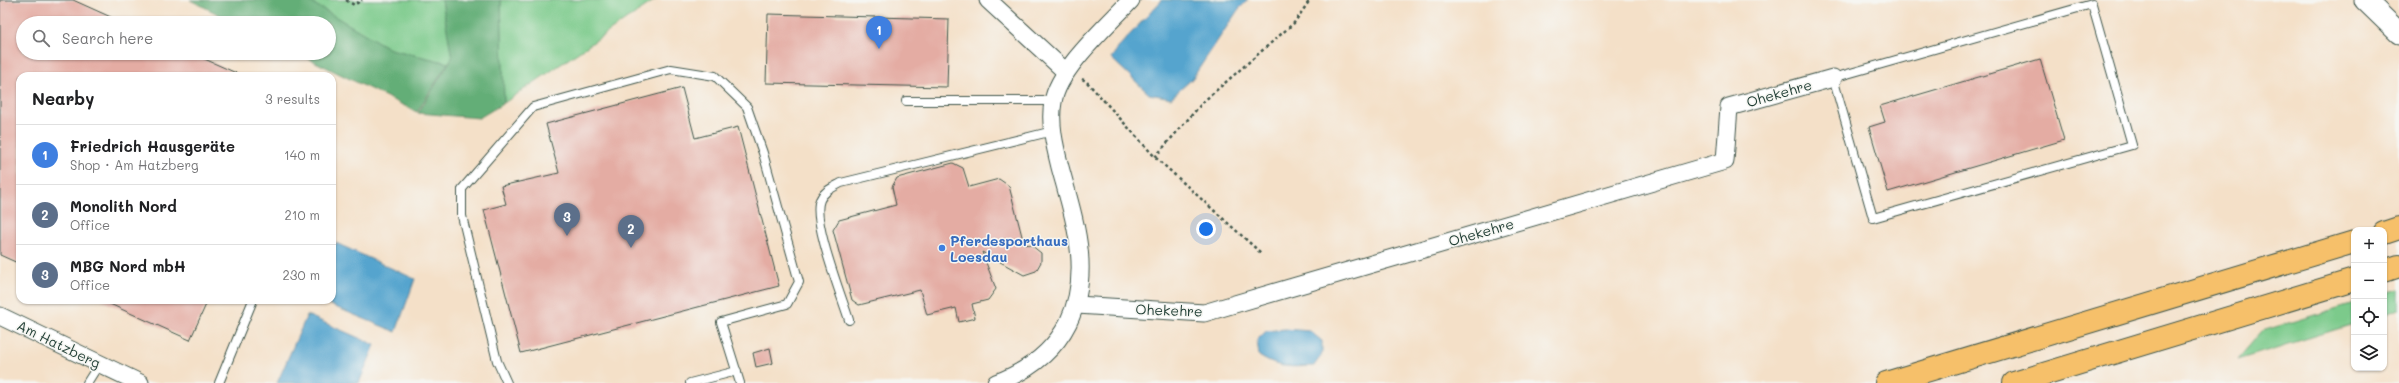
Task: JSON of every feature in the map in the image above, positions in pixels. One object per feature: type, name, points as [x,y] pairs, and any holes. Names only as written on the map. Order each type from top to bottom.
[{"type":"highway","points":[[2387,232],[2399,228]]},
{"type":"highway","points":[[1886,383],[2351,243]]},
{"type":"highway","points":[[2387,270],[2399,266]]},
{"type":"highway","points":[[2014,383],[2351,281]]},
{"type":"street","points":[[988,0],[1065,71]]},
{"type":"street","points":[[996,383],[1034,365],[1060,340],[1077,305],[1081,267],[1077,230],[1054,142],[1053,101],[1065,71],[1131,0]]},
{"type":"street","points":[[2370,5],[2399,33]]},
{"type":"street","name":"Ohekehre","points":[[1077,305],[1204,313],[1725,161],[1729,107],[1833,78]]},
{"type":"street","name":"Am Hatzberg","points":[[0,316],[140,383]]},
{"type":"lane","points":[[2092,4],[2132,145],[1873,218],[1833,78],[2092,4]]},
{"type":"lane","points":[[507,383],[497,361],[462,216],[462,189],[533,107],[671,69],[715,76],[747,107],[763,153],[799,282],[787,304],[721,322],[740,383]]},
{"type":"lane","points":[[906,102],[1053,101]]},
{"type":"lane","points":[[849,320],[819,224],[820,201],[827,190],[841,183],[1053,131]]},
{"type":"lane","points":[[219,383],[251,304]]},
{"type":"lane","points":[[86,383],[99,364]]},
{"type":"lane","points":[[690,383],[737,371]]},
{"type":"path","points":[[346,0],[354,5],[362,0]]},
{"type":"path","points":[[1155,157],[1204,101],[1294,23],[1310,0]]},
{"type":"path","points":[[1065,71],[1086,82],[1155,157],[1262,254]]},
{"type":"green space","points":[[190,0],[307,0],[334,16],[222,16]]},
{"type":"green space","points":[[307,0],[442,0],[452,58],[448,63],[390,49]]},
{"type":"green space","points":[[442,0],[501,0],[504,103],[479,118],[418,113],[452,58]]},
{"type":"green space","points":[[501,0],[655,0],[504,103]]},
{"type":"green space","points":[[336,17],[390,49],[448,63],[417,112],[311,60],[336,60]]},
{"type":"green space","points":[[2399,289],[2399,310],[2387,314],[2387,299],[2387,293]]},
{"type":"green space","points":[[2351,304],[2351,325],[2237,360],[2262,331]]},
{"type":"water","points":[[1162,0],[1248,0],[1238,10],[1192,79],[1171,98],[1149,94],[1111,58],[1121,44]]},
{"type":"water","points":[[336,243],[415,279],[396,332],[328,304],[336,304]]},
{"type":"water","points":[[307,315],[375,345],[359,383],[277,383]]},
{"type":"water","points":[[1285,329],[1310,331],[1322,341],[1322,354],[1314,366],[1292,367],[1279,365],[1259,356],[1257,340],[1266,331]]},
{"type":"building","points":[[0,0],[73,0],[108,16],[16,16],[16,60],[207,60],[234,72],[16,72],[16,262],[0,255]]},
{"type":"building","points":[[768,14],[949,19],[947,87],[766,83]]},
{"type":"building","points":[[2040,59],[2064,140],[1888,192],[1869,127],[1885,122],[1880,106]]},
{"type":"building","points":[[682,88],[695,138],[738,127],[779,286],[521,353],[484,210],[506,204],[501,186],[559,173],[546,124]]},
{"type":"building","points":[[953,163],[963,168],[969,187],[999,179],[1009,186],[1024,244],[1031,245],[1041,253],[1041,262],[1036,271],[1024,275],[982,252],[996,289],[988,300],[972,304],[975,318],[959,322],[956,308],[927,315],[920,290],[859,305],[852,300],[833,230],[839,220],[896,205],[892,187],[897,178]]},
{"type":"building","points":[[110,304],[206,304],[190,340]]},
{"type":"building","points":[[770,348],[773,363],[756,367],[753,353]]},
{"type":"place","name":"Friedrich Hausgeräte","points":[[879,49]]},
{"type":"place","name":"MBG Nord mbH","points":[[567,236]]},
{"type":"place","name":"Monolith Nord","points":[[631,248]]},
{"type":"place","name":"Pferdesporthaus Loesdau","points":[[942,248]]}]
